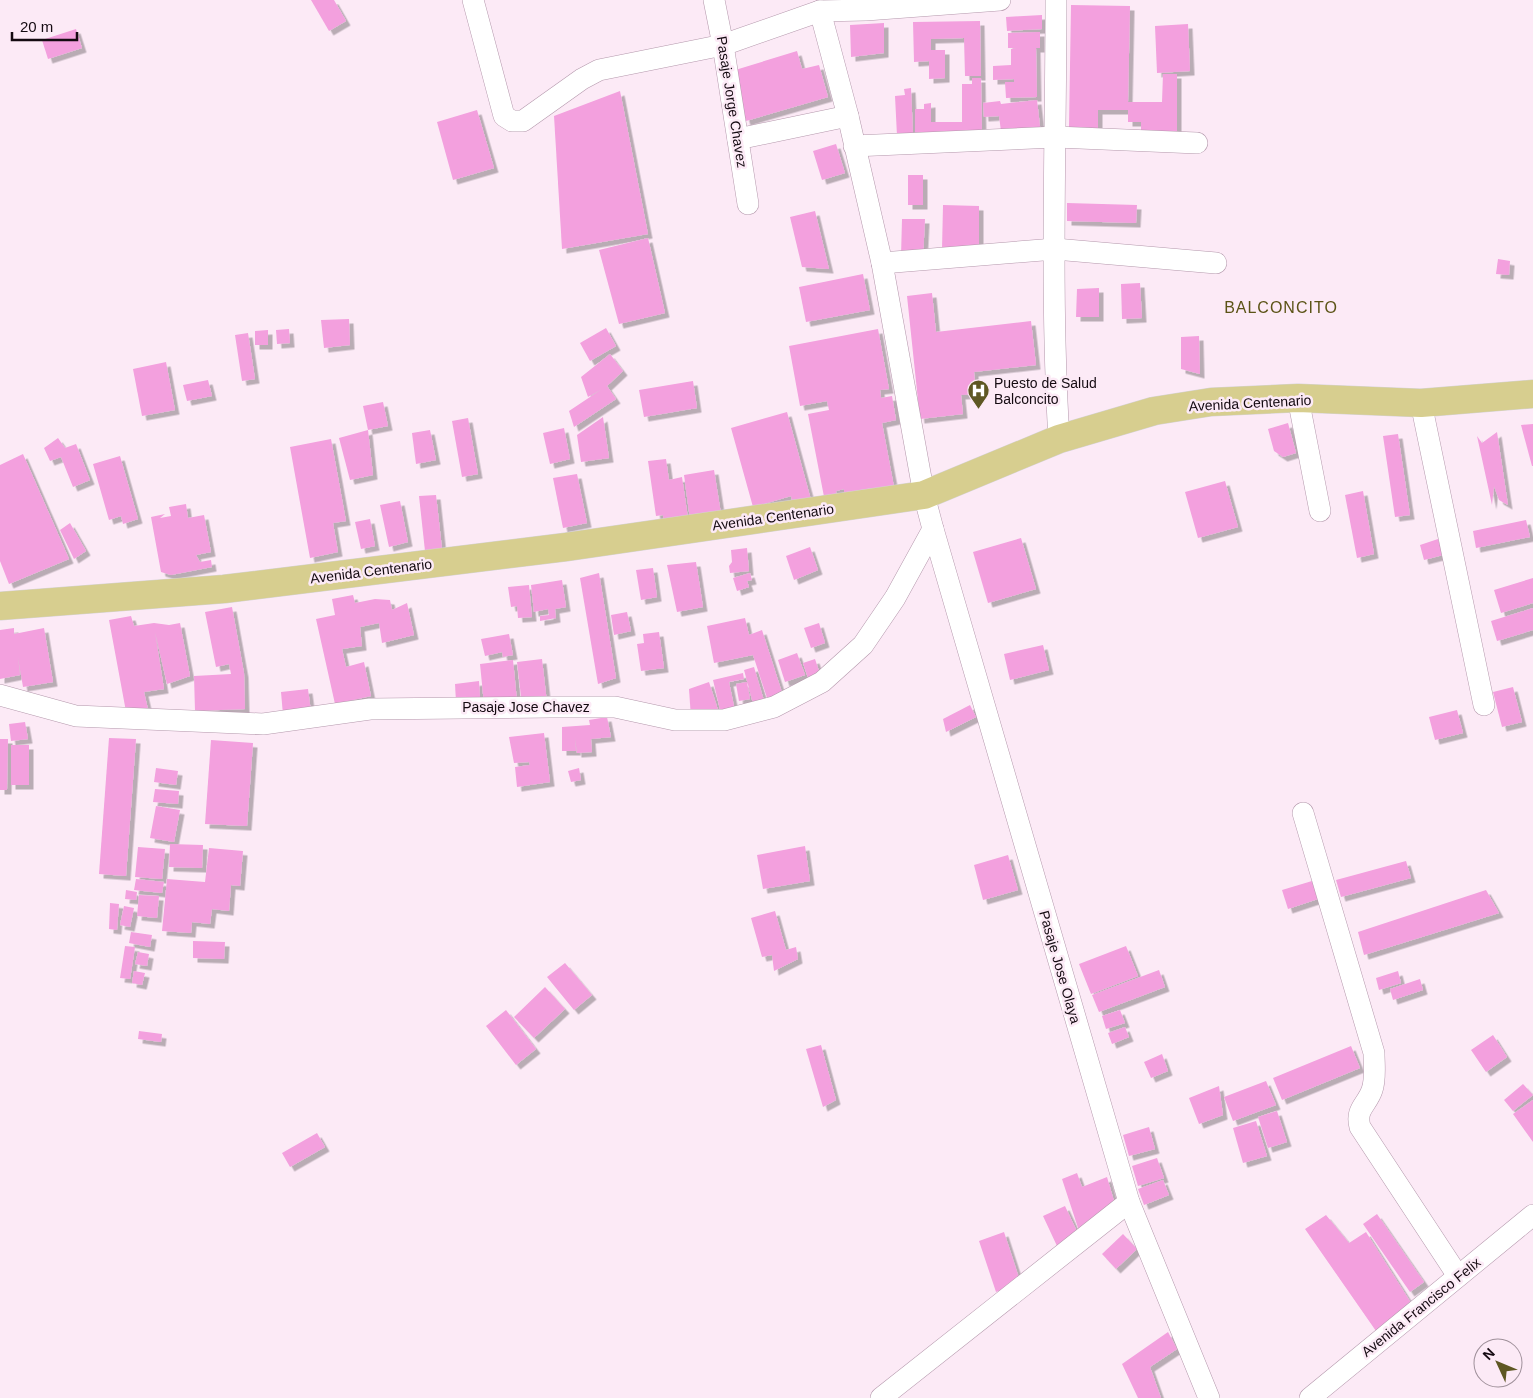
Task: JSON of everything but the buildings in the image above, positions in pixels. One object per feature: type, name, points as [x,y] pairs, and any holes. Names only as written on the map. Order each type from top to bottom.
[{"type":"main road","name":"Avenida Centenario","points":[[0,606],[224,589],[566,547],[924,495],[1060,439],[1154,411],[1211,402],[1298,398],[1420,403],[1533,394]]},
{"type":"street","points":[[473,0],[496,92],[504,116],[512,121],[523,121],[582,79],[599,70],[723,45],[820,11],[866,10],[1000,0]]},
{"type":"street","name":"Pasaje Jorge Chavez","points":[[714,0],[748,204]]},
{"type":"street","points":[[1056,0],[1056,384],[1060,439]]},
{"type":"street","points":[[820,11],[848,116],[882,262],[924,495],[932,529]]},
{"type":"street","points":[[738,139],[848,116]]},
{"type":"street","points":[[854,146],[1056,137],[1197,143]]},
{"type":"street","points":[[882,262],[1055,248],[1216,262]]},
{"type":"street","points":[[1298,398],[1320,511]]},
{"type":"street","points":[[1420,403],[1484,705]]},
{"type":"street","name":"Pasaje Jose Chavez","points":[[0,695],[76,716],[263,724],[370,709],[532,707],[615,707],[675,720],[724,720],[774,707],[822,682],[863,645],[895,598],[932,529]]},
{"type":"street","name":"Pasaje Jose Olaya","points":[[932,529],[1129,1202],[1209,1398]]},
{"type":"street","points":[[1303,813],[1374,1053],[1373,1088],[1369,1098],[1360,1108],[1357,1117],[1360,1127],[1458,1276]]},
{"type":"street","points":[[881,1398],[1129,1202]]},
{"type":"street","name":"Avenida Francisco Felix","points":[[1310,1398],[1533,1215]]},
{"type":"place","name":"Puesto de Salud Balconcito","points":[[978,410]]},
{"type":"district","name":"BALCONCITO","points":[[1281,307]]}]
